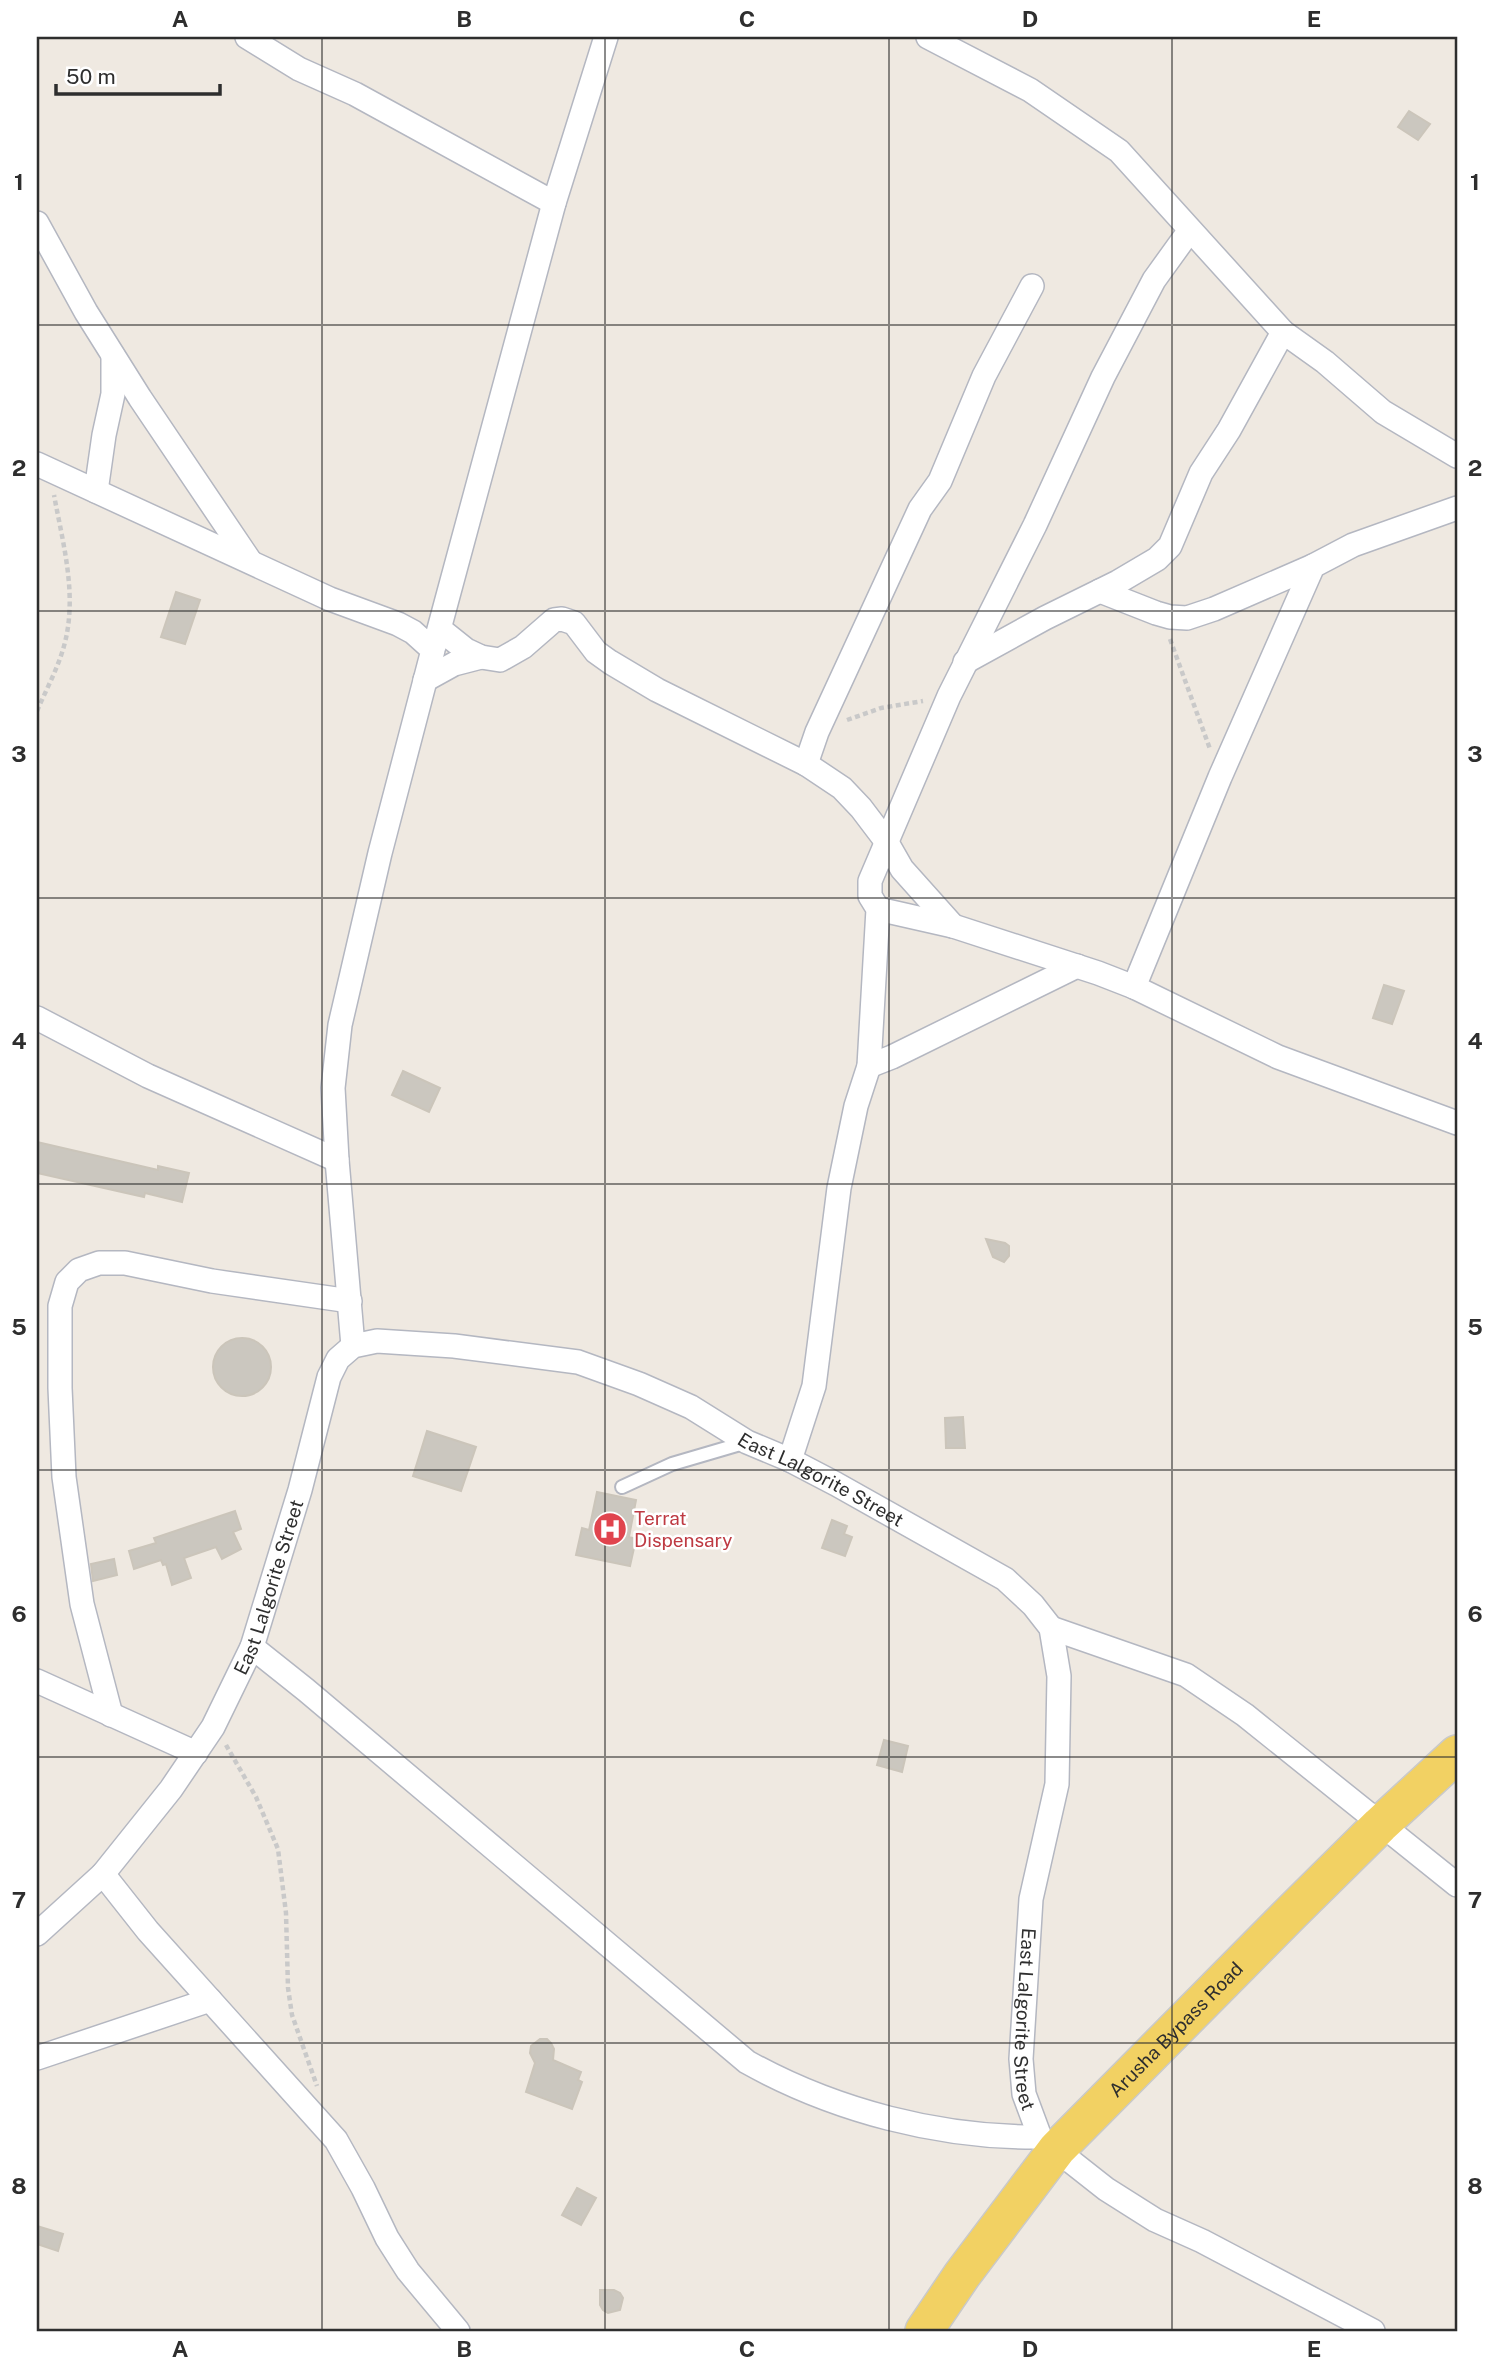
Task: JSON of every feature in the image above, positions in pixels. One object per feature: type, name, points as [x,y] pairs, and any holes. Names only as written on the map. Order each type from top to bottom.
[{"type":"main road","name":"Arusha Bypass Road","points":[[924,2331],[1049,2143],[1457,1754]]},
{"type":"street","points":[[247,37],[299,69],[355,93],[554,203]]},
{"type":"street","points":[[354,1346],[333,1088],[340,1024],[380,853],[425,680],[554,203],[606,37]]},
{"type":"street","points":[[928,37],[1030,90],[1119,151],[1283,332],[1325,362],[1383,412],[1457,456]]},
{"type":"street","points":[[37,223],[113,355],[250,561]]},
{"type":"street","points":[[790,1460],[814,1386],[839,1188],[856,1106],[869,1066],[878,909],[869,889],[886,841],[948,696],[1034,525],[1103,377],[1154,280],[1189,230]]},
{"type":"street","points":[[806,764],[817,732],[920,509],[945,471],[984,376],[1032,286]]},
{"type":"street","points":[[965,662],[1157,559],[1170,546],[1201,473],[1229,430],[1283,332]]},
{"type":"street","points":[[96,491],[104,435],[114,394],[113,355]]},
{"type":"street","points":[[43,467],[330,599],[481,657],[500,660],[508,657],[554,620],[574,623],[596,652],[610,662],[657,690],[806,764],[842,788],[886,841],[902,869],[953,926]]},
{"type":"street","points":[[1100,591],[1154,612],[1187,618],[1313,566],[1353,545],[1457,508]]},
{"type":"street","points":[[1154,612],[1145,596],[1157,559]]},
{"type":"street","points":[[1134,988],[1220,777],[1313,566]]},
{"type":"street","points":[[425,680],[454,664],[481,657]]},
{"type":"street","points":[[878,909],[953,926],[1077,966],[1134,988],[1278,1057],[1457,1123]]},
{"type":"street","points":[[869,1066],[1077,966]]},
{"type":"street","points":[[37,1018],[148,1076],[337,1160]]},
{"type":"street","points":[[111,1715],[82,1604],[64,1477],[60,1306],[66,1282],[79,1270],[99,1263],[125,1263],[212,1281],[350,1301]]},
{"type":"street","name":"East Lalgorite Street","points":[[37,1934],[103,1874],[172,1789],[213,1727],[252,1647],[300,1490],[329,1377],[338,1359],[354,1346],[377,1341],[454,1346],[578,1362],[639,1384],[691,1407],[747,1441],[790,1460],[1005,1579],[1033,1605],[1051,1628],[1059,1676],[1057,1784],[1031,1899],[1021,2059],[1024,2094],[1049,2143]]},
{"type":"street","points":[[1051,1628],[1186,1675],[1245,1715],[1457,1885]]},
{"type":"street","points":[[252,1647],[747,2062],[780,2080],[903,2122],[947,2132],[1049,2143],[1106,2189],[1155,2220],[1202,2241],[1350,2326],[1373,2331]]},
{"type":"street","points":[[37,1681],[196,1753]]},
{"type":"street","points":[[103,1874],[148,1931],[336,2140],[387,2238],[408,2272],[457,2331]]},
{"type":"street","points":[[37,2058],[210,2000]]},
{"type":"lane","points":[[622,1487],[672,1464],[747,1441]]},
{"type":"path","points":[[37,711],[64,646],[70,614],[68,568],[43,467]]},
{"type":"path","points":[[1154,612],[1220,777]]},
{"type":"path","points":[[817,732],[881,708],[948,696]]},
{"type":"path","points":[[213,1727],[236,1760],[256,1797],[278,1849],[286,1913],[288,1989],[292,2015],[319,2090]]},
{"type":"building","points":[[1409,111],[1430,124],[1418,140],[1398,127]]},
{"type":"building","points":[[176,592],[200,600],[185,644],[161,637]]},
{"type":"building","points":[[1384,985],[1404,991],[1392,1024],[1373,1018]]},
{"type":"building","points":[[403,1071],[440,1088],[429,1112],[392,1095]]},
{"type":"building","points":[[37,1142],[158,1170],[158,1166],[189,1173],[182,1202],[145,1193],[144,1197],[37,1173]]},
{"type":"building","points":[[986,1239],[1009,1246],[1009,1256],[1004,1262],[993,1257]]},
{"type":"building","points":[[236,1338],[248,1338],[263,1346],[271,1361],[271,1373],[263,1388],[248,1396],[236,1396],[221,1388],[213,1373],[213,1361],[221,1346]]},
{"type":"building","points":[[963,1417],[965,1448],[946,1448],[945,1418]]},
{"type":"building","points":[[427,1431],[476,1447],[461,1491],[413,1476]]},
{"type":"building","name":"Terrat Dispensary","points":[[597,1492],[636,1500],[629,1537],[636,1539],[630,1566],[576,1555],[582,1528],[589,1530]]},
{"type":"building","points":[[235,1511],[241,1529],[233,1532],[241,1549],[222,1559],[216,1547],[184,1558],[191,1578],[172,1585],[166,1564],[163,1565],[161,1560],[134,1569],[129,1551],[156,1543],[154,1538]]},
{"type":"building","points":[[832,1520],[847,1526],[844,1534],[852,1537],[845,1556],[822,1548]]},
{"type":"building","points":[[114,1559],[117,1575],[93,1581],[91,1564]]},
{"type":"building","points":[[884,1740],[908,1746],[902,1772],[877,1765]]},
{"type":"building","points":[[540,2039],[547,2039],[551,2043],[554,2049],[553,2060],[581,2072],[578,2080],[582,2082],[572,2109],[526,2092],[535,2063],[530,2053],[531,2046]]},
{"type":"building","points":[[577,2188],[596,2198],[581,2225],[562,2215]]},
{"type":"building","points":[[37,2226],[63,2234],[58,2251],[37,2244]]},
{"type":"building","points":[[600,2290],[620,2293],[623,2298],[620,2310],[608,2313],[603,2310],[600,2305]]},
{"type":"place","name":"Terrat Dispensary","points":[[610,1529]]}]
